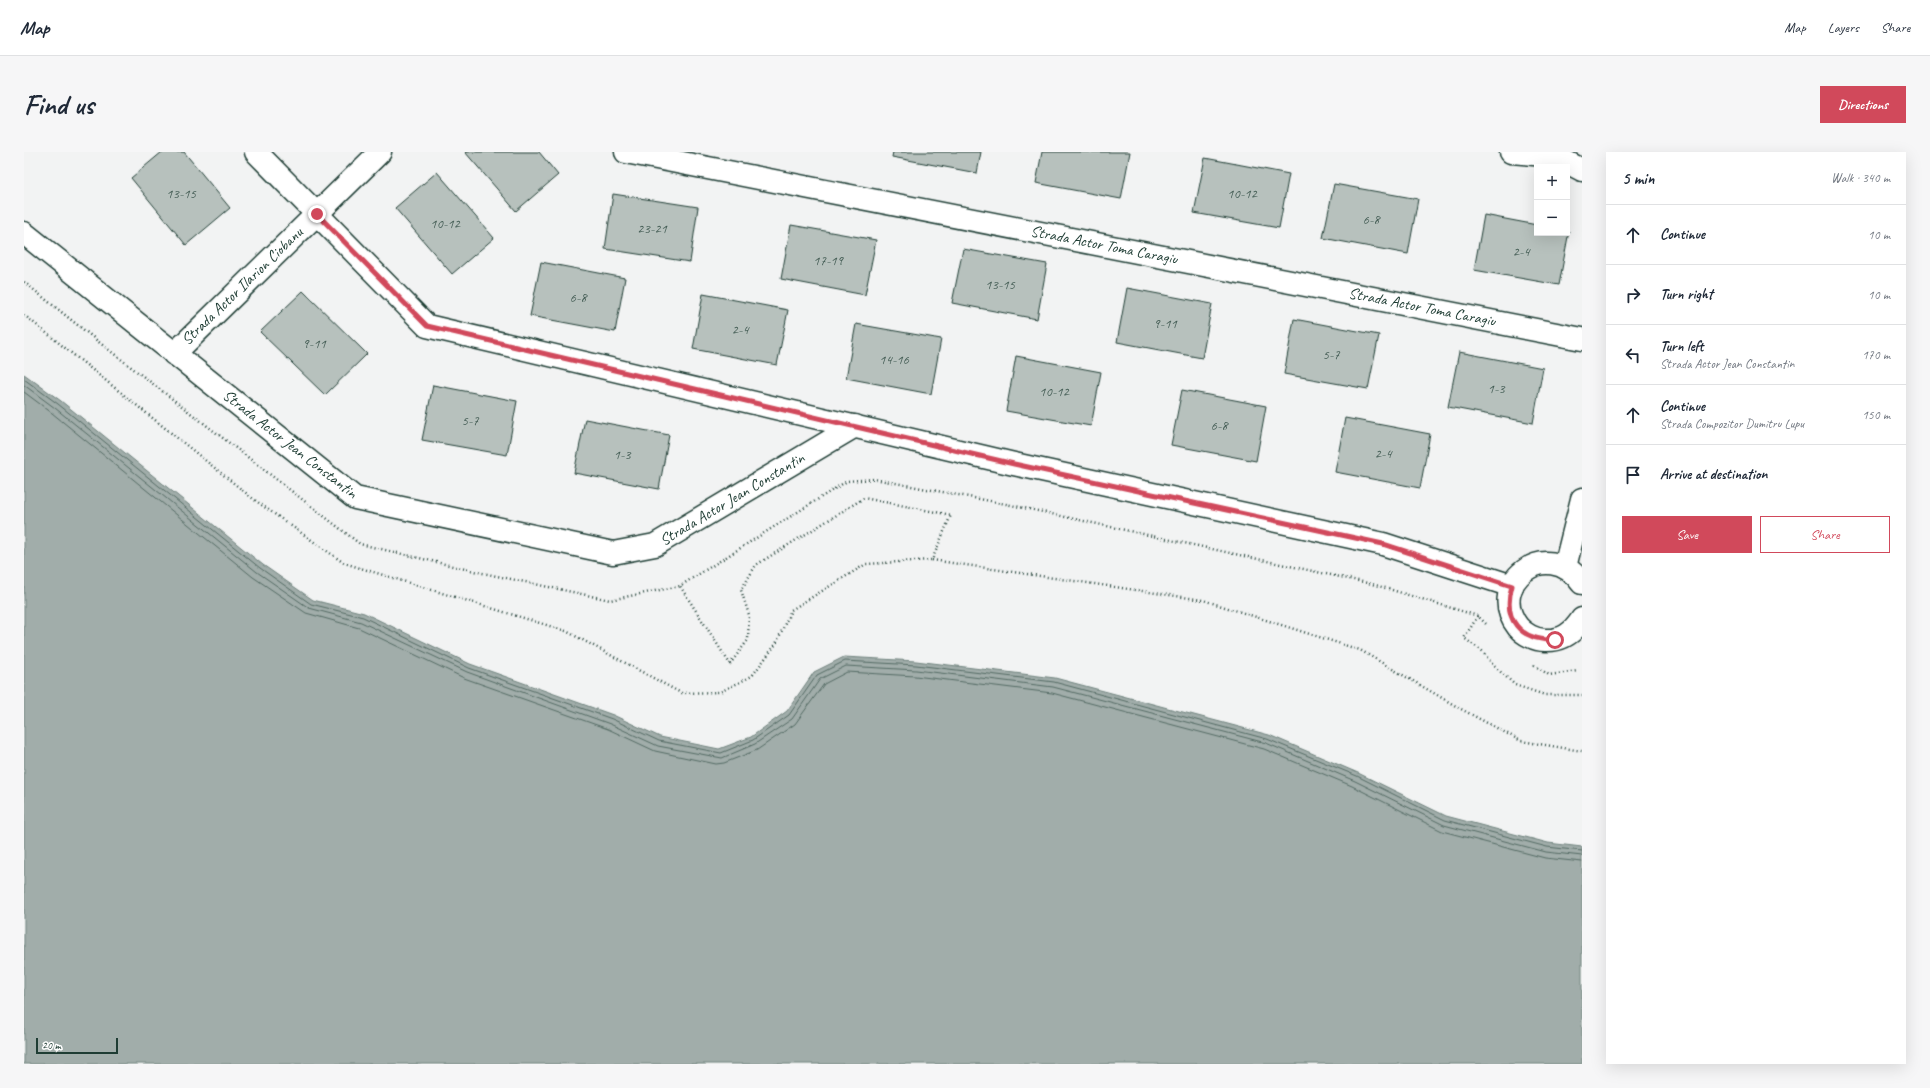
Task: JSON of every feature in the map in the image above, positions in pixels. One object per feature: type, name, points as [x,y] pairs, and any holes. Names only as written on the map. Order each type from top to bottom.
[{"type":"street","points":[[256,152],[427,326],[1014,464],[1383,544],[1512,586]]},
{"type":"street","name":"Strada Actor Ilarion Ciobanu","points":[[174,354],[380,152]]},
{"type":"street","name":"Strada Actor Toma Caragiu","points":[[626,152],[693,158],[1582,339]]},
{"type":"street","points":[[1511,152],[1555,156],[1582,170]]},
{"type":"street","name":"Strada Actor Jean Constantin","points":[[24,233],[355,498],[613,553],[655,545],[855,426]]},
{"type":"street","points":[[1565,567],[1582,499]]},
{"type":"street","points":[[1582,583],[1575,574],[1565,567],[1553,563],[1541,563],[1529,568],[1519,575],[1512,586],[1509,597],[1509,609],[1513,621],[1521,630],[1531,637],[1542,640],[1555,640],[1566,636],[1576,629],[1582,619]]},
{"type":"path","points":[[24,282],[100,343],[360,544],[478,572],[610,600],[680,586],[847,481],[874,479],[1006,504],[1372,584],[1478,616],[1493,631]]},
{"type":"path","points":[[680,586],[730,664],[748,640],[749,615],[741,590],[756,565],[864,498],[951,515]]},
{"type":"path","points":[[932,560],[1203,600],[1360,650],[1461,709],[1521,741],[1582,751]]},
{"type":"path","points":[[1478,616],[1464,638],[1482,651],[1494,666],[1515,684],[1545,694],[1582,695]]},
{"type":"path","points":[[1530,663],[1549,675],[1578,671]]},
{"type":"water","points":[[24,374],[61,401],[263,565],[313,600],[364,613],[470,664],[613,715],[660,737],[719,749],[751,737],[787,711],[814,672],[844,657],[916,661],[1055,678],[1269,735],[1358,773],[1446,816],[1548,843],[1582,847],[1582,1064],[24,1064]]},
{"type":"building","points":[[162,152],[184,152],[230,208],[186,245],[131,178]]},
{"type":"building","points":[[465,152],[539,152],[558,175],[516,211]]},
{"type":"building","points":[[893,152],[981,152],[977,173],[892,157]]},
{"type":"building","points":[[1042,152],[1130,152],[1121,199],[1036,183]]},
{"type":"building","points":[[1205,158],[1289,174],[1279,228],[1194,213]]},
{"type":"building","points":[[437,172],[494,238],[452,274],[395,208]]},
{"type":"building","points":[[1334,184],[1418,199],[1408,254],[1323,238]]},
{"type":"building","points":[[613,194],[698,207],[690,262],[605,249]]},
{"type":"building","points":[[1484,215],[1534,224],[1534,236],[1568,236],[1559,285],[1474,270]]},
{"type":"building","points":[[791,225],[876,240],[865,295],[781,279]]},
{"type":"building","points":[[963,249],[1047,264],[1037,319],[952,303]]},
{"type":"building","points":[[541,262],[625,278],[615,332],[530,316]]},
{"type":"building","points":[[1127,288],[1212,304],[1202,358],[1117,342]]},
{"type":"building","points":[[303,291],[367,354],[325,395],[260,332]]},
{"type":"building","points":[[703,294],[788,310],[777,365],[693,349]]},
{"type":"building","points":[[1294,319],[1379,335],[1368,389],[1284,374]]},
{"type":"building","points":[[856,324],[941,339],[931,394],[846,378]]},
{"type":"building","points":[[1459,352],[1543,368],[1533,423],[1448,407]]},
{"type":"building","points":[[1016,356],[1101,372],[1091,426],[1006,411]]},
{"type":"building","points":[[433,385],[517,401],[507,455],[422,440]]},
{"type":"building","points":[[1182,390],[1266,406],[1256,461],[1171,445]]},
{"type":"building","points":[[1345,418],[1430,434],[1420,488],[1335,472]]},
{"type":"building","points":[[585,419],[669,435],[659,489],[574,473]]},
{"type":"route","points":[[317,214],[427,326],[1014,464],[1383,544],[1512,586],[1509,597],[1509,609],[1513,621],[1521,630],[1531,637],[1542,640],[1555,640]]}]
